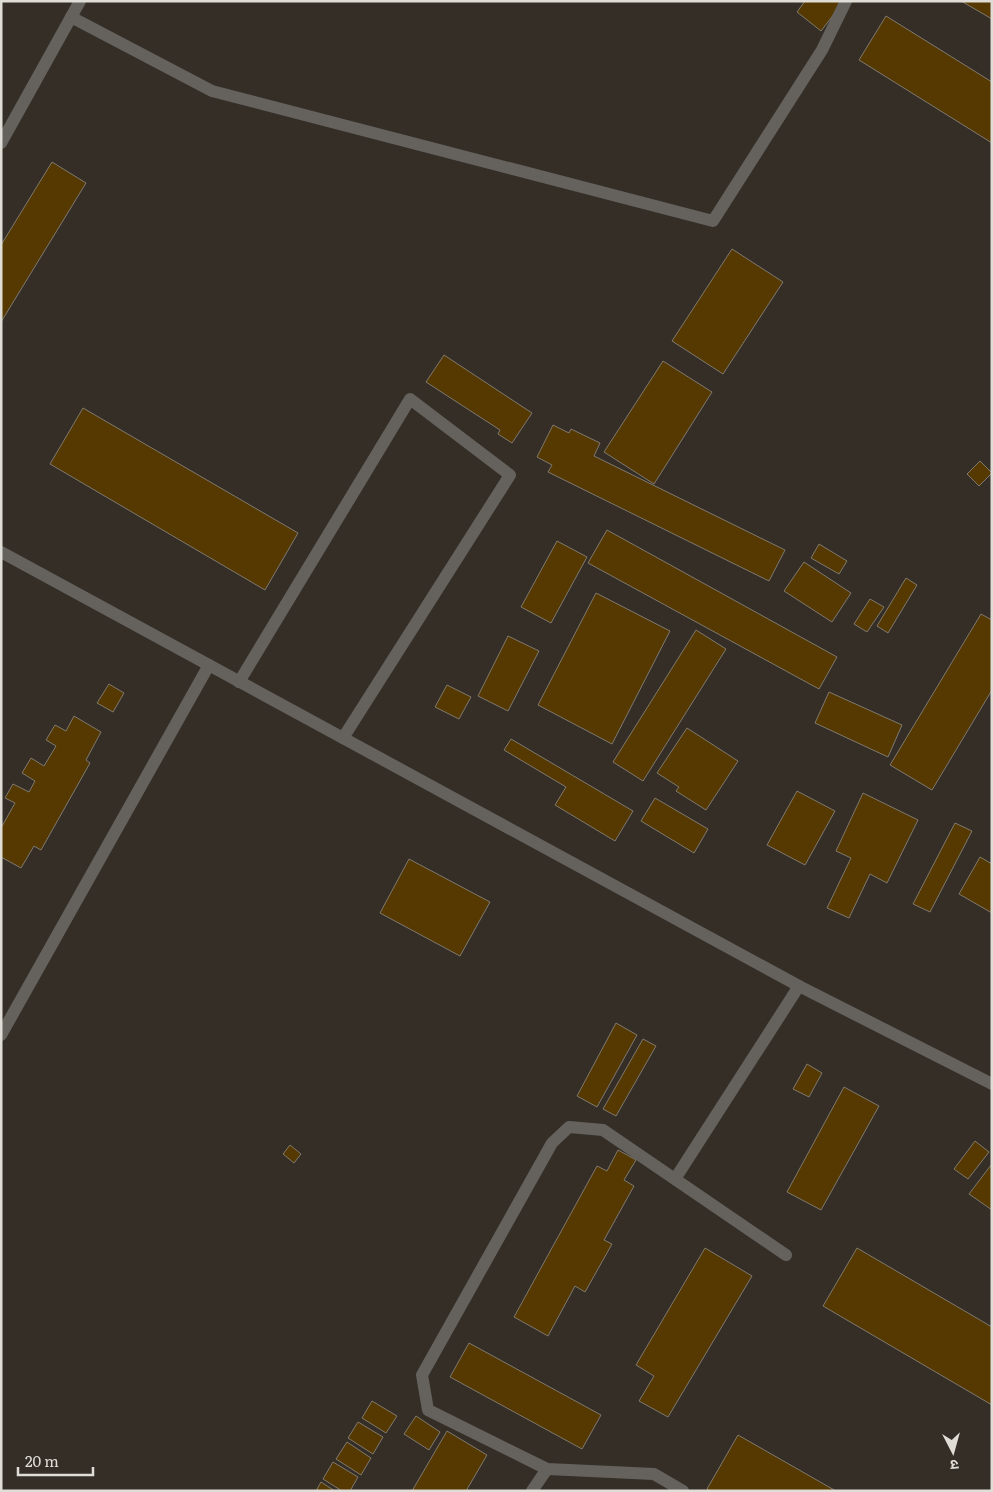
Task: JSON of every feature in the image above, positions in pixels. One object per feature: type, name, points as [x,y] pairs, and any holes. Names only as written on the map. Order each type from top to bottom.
[{"type":"street","points":[[1,143],[80,1]]},
{"type":"street","points":[[71,16],[212,92],[713,221],[822,50],[846,1]]},
{"type":"street","points":[[239,682],[410,399],[510,475],[344,738]]},
{"type":"street","points":[[1,552],[799,986],[992,1084]]},
{"type":"street","points":[[1,1034],[209,665]]},
{"type":"street","points":[[675,1180],[799,986]]},
{"type":"street","points":[[683,1491],[654,1474],[547,1469],[428,1410],[422,1375],[552,1143],[569,1126],[603,1130],[786,1255]]},
{"type":"street","points":[[532,1491],[547,1469]]},
{"type":"building","points":[[805,1],[844,1],[821,31],[797,12]]},
{"type":"building","points":[[961,1],[992,1],[992,19]]},
{"type":"building","points":[[886,16],[992,82],[992,143],[859,60]]},
{"type":"building","points":[[52,162],[86,183],[1,322],[1,245]]},
{"type":"building","points":[[732,249],[783,282],[723,374],[672,341]]},
{"type":"building","points":[[444,355],[532,413],[512,443],[498,434],[500,430],[426,382]]},
{"type":"building","points":[[663,361],[712,392],[654,484],[604,452]]},
{"type":"building","points":[[83,408],[298,533],[265,590],[50,464]]},
{"type":"building","points":[[553,425],[569,433],[571,429],[600,443],[594,456],[785,550],[769,581],[548,472],[552,465],[537,457]]},
{"type":"building","points":[[980,461],[992,473],[979,486],[967,474]]},
{"type":"building","points":[[607,530],[837,657],[819,689],[588,563]]},
{"type":"building","points":[[557,541],[587,557],[551,623],[521,607]]},
{"type":"building","points":[[819,544],[847,561],[839,574],[811,558]]},
{"type":"building","points":[[804,562],[851,593],[832,622],[784,591]]},
{"type":"building","points":[[906,578],[917,585],[888,633],[877,626]]},
{"type":"building","points":[[596,593],[670,631],[612,744],[538,705]]},
{"type":"building","points":[[870,599],[884,607],[867,632],[854,624]]},
{"type":"building","points":[[981,614],[992,620],[992,690],[932,790],[890,765]]},
{"type":"building","points":[[696,630],[726,649],[643,781],[613,762]]},
{"type":"building","points":[[508,636],[539,651],[508,711],[478,696]]},
{"type":"building","points":[[109,684],[124,693],[113,712],[97,703]]},
{"type":"building","points":[[447,685],[471,697],[459,719],[435,707]]},
{"type":"building","points":[[829,692],[902,725],[888,757],[815,723]]},
{"type":"building","points":[[74,716],[101,732],[86,760],[90,763],[41,850],[34,846],[21,868],[1,857],[1,828],[15,803],[5,798],[13,784],[29,792],[35,781],[22,773],[31,758],[44,766],[56,746],[46,740],[55,725],[66,731]]},
{"type":"building","points":[[687,728],[738,761],[706,810],[676,791],[679,787],[657,773]]},
{"type":"building","points":[[511,739],[633,811],[615,841],[555,805],[566,787],[504,750]]},
{"type":"building","points":[[797,791],[835,811],[805,865],[767,845]]},
{"type":"building","points":[[863,793],[918,820],[887,883],[870,874],[849,918],[827,908],[851,858],[836,851]]},
{"type":"building","points":[[655,798],[708,829],[694,853],[641,821]]},
{"type":"building","points":[[955,823],[972,831],[930,912],[913,904]]},
{"type":"building","points":[[980,857],[992,864],[992,913],[959,894]]},
{"type":"building","points":[[409,859],[490,902],[460,956],[380,913]]},
{"type":"building","points":[[616,1023],[637,1035],[597,1107],[577,1096]]},
{"type":"building","points":[[643,1039],[656,1046],[616,1116],[603,1109]]},
{"type":"building","points":[[807,1064],[822,1073],[809,1097],[793,1089]]},
{"type":"building","points":[[844,1087],[879,1106],[821,1210],[787,1192]]},
{"type":"building","points":[[975,1141],[989,1152],[968,1179],[954,1169]]},
{"type":"building","points":[[290,1145],[301,1154],[294,1163],[283,1154]]},
{"type":"building","points":[[618,1150],[636,1160],[624,1180],[634,1186],[604,1240],[612,1244],[585,1292],[575,1286],[548,1336],[514,1317],[597,1166],[607,1171]]},
{"type":"building","points":[[992,1166],[992,1210],[969,1194]]},
{"type":"building","points":[[705,1248],[752,1276],[668,1417],[639,1401],[654,1376],[636,1365]]},
{"type":"building","points":[[857,1248],[992,1327],[992,1405],[823,1306]]},
{"type":"building","points":[[469,1343],[601,1415],[582,1449],[450,1377]]},
{"type":"building","points":[[372,1401],[397,1416],[386,1433],[362,1418]]},
{"type":"building","points":[[416,1416],[440,1432],[429,1450],[404,1434]]},
{"type":"building","points":[[358,1422],[383,1437],[373,1454],[348,1438]]},
{"type":"building","points":[[447,1431],[487,1455],[466,1491],[412,1491]]},
{"type":"building","points":[[738,1435],[836,1491],[710,1491],[707,1489]]},
{"type":"building","points":[[347,1442],[371,1458],[361,1475],[336,1459]]},
{"type":"building","points":[[333,1462],[358,1477],[350,1491],[342,1491],[323,1479]]},
{"type":"building","points":[[321,1482],[335,1491],[316,1491]]}]
